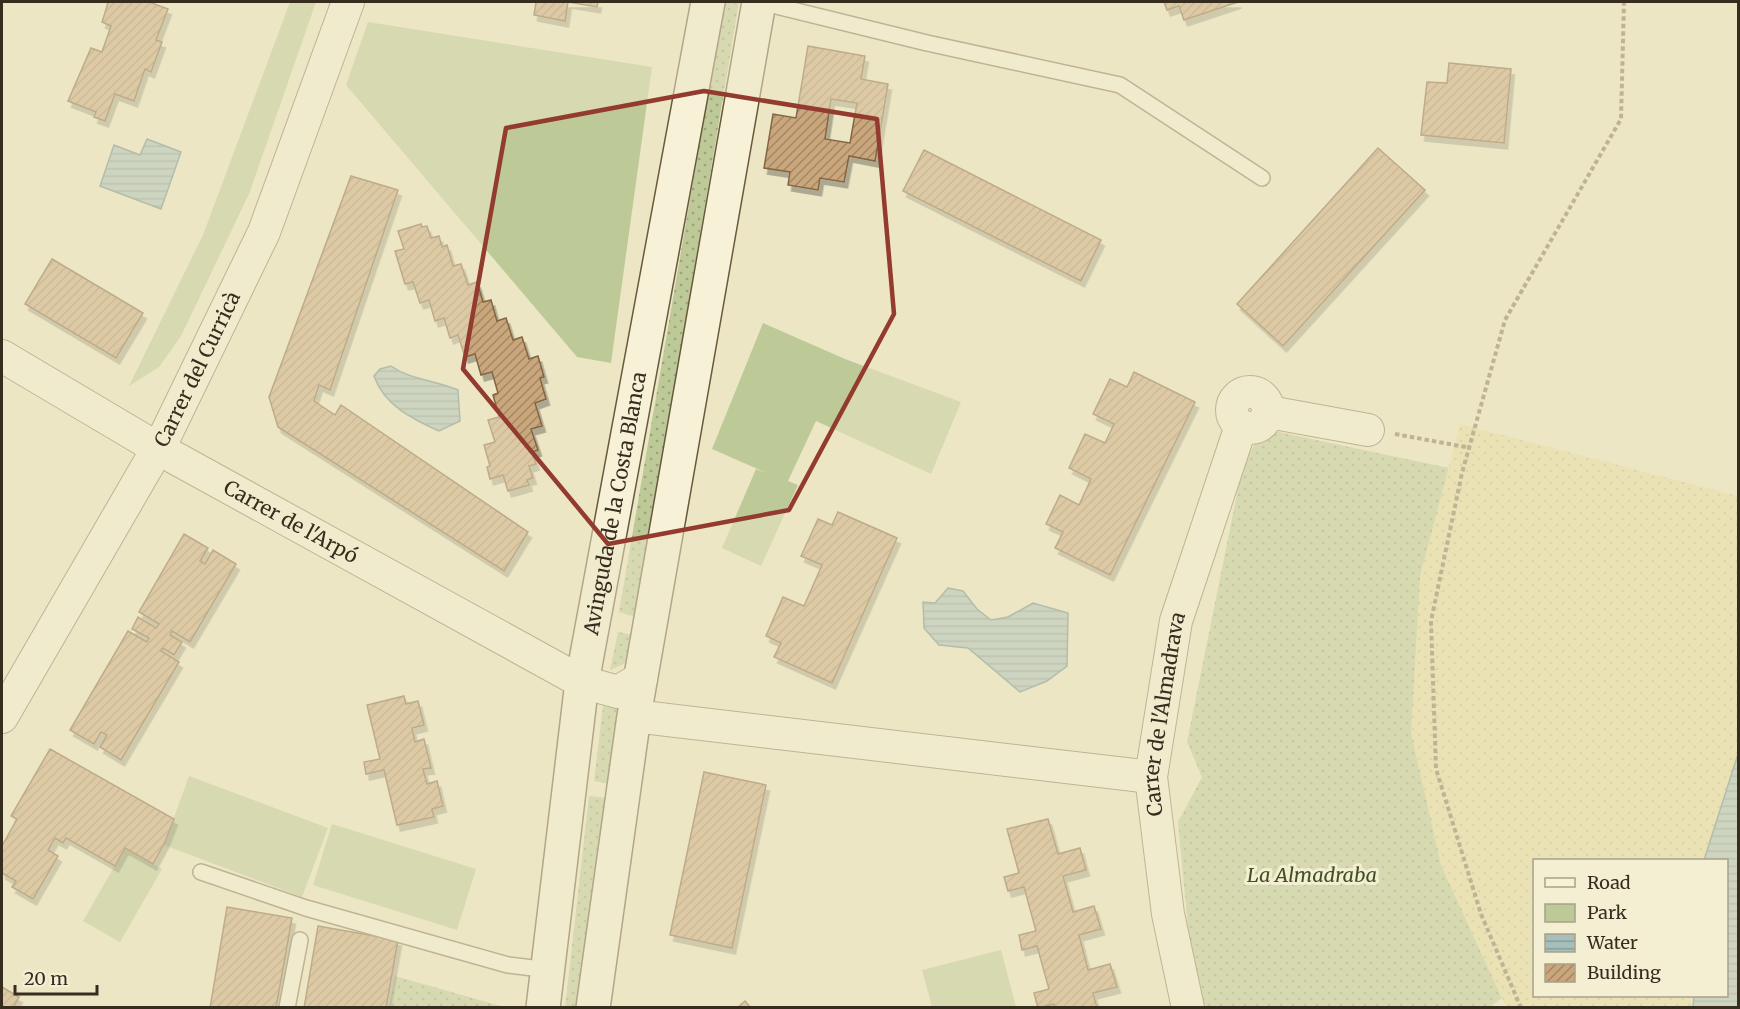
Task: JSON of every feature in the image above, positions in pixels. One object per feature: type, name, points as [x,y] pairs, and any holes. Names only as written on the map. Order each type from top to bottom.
[{"type":"street","name":"Carrer del Curricà","points":[[2,717],[157,448],[264,232],[348,2]]},
{"type":"street","name":"Avinguda de la Costa Blanca","points":[[543,1008],[582,682],[708,2]]},
{"type":"street","points":[[593,1008],[634,716],[759,2]]},
{"type":"street","name":"Carrer de l'Arpó","points":[[2,356],[157,448],[582,682],[618,692],[641,678]]},
{"type":"street","name":"Carrer de l'Almadrava","points":[[1188,1008],[1168,914],[1151,777],[1176,621],[1241,426],[1255,428],[1266,420],[1269,412],[1368,430]]},
{"type":"street","points":[[634,716],[1151,777]]},
{"type":"lane","points":[[759,2],[927,43],[1120,85],[1262,178]]},
{"type":"lane","points":[[201,872],[306,908],[508,965],[549,970]]},
{"type":"lane","points":[[287,1008],[300,940]]},
{"type":"path","points":[[1521,1008],[1481,914],[1436,769],[1431,621],[1462,473],[1471,448],[1505,320],[1621,120],[1624,2]]},
{"type":"path","points":[[1368,430],[1471,448]]},
{"type":"highlighted area","points":[[704,91],[877,119],[894,314],[789,510],[608,544],[463,369],[506,128]]},
{"type":"green space","points":[[290,2],[316,2],[249,194],[181,336],[159,367],[129,386],[203,235]]},
{"type":"green space","points":[[724,2],[739,2],[636,617],[619,612]]},
{"type":"green space","points":[[368,22],[652,67],[611,363],[577,357],[346,85]]},
{"type":"green space","points":[[763,323],[845,359],[961,402],[931,474],[816,421],[788,481],[798,485],[761,566],[722,548],[756,469],[767,473],[712,449]]},
{"type":"green space","name":"La Almadraba","points":[[1264,429],[1449,468],[1420,577],[1441,865],[1502,998],[1489,1008],[1204,1007],[1191,961],[1178,822],[1202,777],[1187,742],[1243,464]]},
{"type":"green space","points":[[618,632],[634,635],[626,663],[610,670]]},
{"type":"green space","points":[[603,706],[619,709],[610,784],[594,781]]},
{"type":"green space","points":[[189,776],[328,828],[302,897],[164,845]]},
{"type":"green space","points":[[589,796],[607,798],[581,1007],[565,1008]]},
{"type":"green space","points":[[332,824],[476,869],[457,930],[313,885]]},
{"type":"green space","points":[[125,848],[162,869],[120,942],[83,921]]},
{"type":"green space","points":[[1001,950],[1016,1007],[932,1007],[922,970]]},
{"type":"green space","points":[[395,976],[504,1007],[389,1007]]},
{"type":"sand","points":[[1460,424],[1738,496],[1738,754],[1703,859],[1533,859],[1533,997],[1693,997],[1692,1007],[1506,1007],[1441,865],[1411,733],[1420,577]]},
{"type":"water","points":[[147,139],[181,152],[161,209],[100,186],[114,145],[140,155]]},
{"type":"water","points":[[391,366],[415,377],[458,390],[460,421],[439,431],[400,410],[385,395],[374,376],[380,369]]},
{"type":"water","points":[[948,588],[963,591],[977,609],[991,620],[1008,617],[1033,603],[1068,613],[1067,666],[1047,681],[1020,692],[968,648],[939,645],[924,628],[923,602],[935,603]]},
{"type":"water","points":[[1738,754],[1738,1007],[1693,1007],[1694,997],[1728,997],[1728,859],[1704,859]]},
{"type":"building","points":[[105,2],[149,2],[168,9],[156,40],[162,42],[151,72],[145,69],[134,101],[115,94],[105,121],[94,117],[96,112],[68,101],[91,48],[102,52],[111,26],[102,22],[108,3]]},
{"type":"building","points":[[536,2],[568,2],[565,21],[534,15]]},
{"type":"building","points":[[568,2],[598,2],[597,7]]},
{"type":"building","points":[[1164,2],[1238,2],[1184,20],[1179,6],[1167,10]]},
{"type":"building","points":[[808,46],[865,56],[861,79],[888,84],[875,161],[849,156],[844,182],[820,178],[818,190],[788,185],[790,172],[764,168],[773,114],[796,118]],"holes":[[[831,99],[857,103],[850,143],[825,139]]]},
{"type":"building","points":[[1449,63],[1511,69],[1504,143],[1421,135],[1427,82],[1447,83]]},
{"type":"building","points":[[1378,148],[1425,190],[1283,346],[1237,304]]},
{"type":"building","points":[[924,150],[1101,240],[1081,281],[903,191]]},
{"type":"building","points":[[351,176],[398,190],[330,390],[319,385],[314,401],[335,415],[341,405],[528,532],[504,571],[278,427],[269,397]]},
{"type":"building","points":[[421,224],[422,227],[427,226],[431,238],[439,236],[442,247],[447,245],[453,266],[461,264],[468,285],[477,282],[483,302],[491,300],[497,321],[506,318],[513,340],[522,337],[529,359],[538,356],[544,377],[540,378],[546,399],[535,403],[542,426],[531,429],[538,450],[532,452],[536,464],[529,466],[533,478],[527,480],[529,485],[508,491],[503,475],[490,479],[487,467],[490,466],[484,445],[495,442],[488,420],[499,417],[493,395],[498,393],[492,372],[481,375],[475,354],[465,357],[458,335],[450,338],[444,318],[435,321],[429,300],[420,303],[413,282],[405,284],[395,251],[404,249],[398,231]]},
{"type":"building","points":[[52,259],[143,313],[116,358],[25,304]]},
{"type":"building","points":[[1134,372],[1195,402],[1110,575],[1055,548],[1063,532],[1046,524],[1060,495],[1079,505],[1091,479],[1069,468],[1085,434],[1105,443],[1114,424],[1093,414],[1110,379],[1127,387]]},
{"type":"building","points":[[838,512],[897,538],[832,683],[774,657],[781,643],[766,636],[783,597],[804,606],[822,565],[801,556],[818,519],[832,525]]},
{"type":"building","points":[[184,534],[208,548],[200,561],[205,564],[213,550],[236,564],[190,642],[172,631],[170,635],[182,642],[174,655],[163,648],[161,651],[179,662],[121,760],[100,747],[107,735],[101,732],[94,744],[70,730],[128,631],[147,642],[149,638],[132,629],[138,617],[156,628],[159,624],[139,612]]},
{"type":"building","points":[[404,696],[406,704],[418,701],[424,725],[412,728],[415,742],[424,739],[431,768],[423,769],[427,784],[437,781],[443,806],[432,809],[434,817],[397,825],[384,770],[366,774],[364,762],[380,759],[367,705]]},
{"type":"building","points":[[50,749],[174,819],[153,864],[125,848],[115,866],[66,838],[63,843],[55,838],[48,850],[58,856],[33,899],[12,887],[16,881],[2,873],[2,846],[17,819],[11,816]]},
{"type":"building","points":[[704,772],[766,785],[732,948],[670,935]]},
{"type":"building","points":[[1048,819],[1058,854],[1080,848],[1086,870],[1063,876],[1073,912],[1094,906],[1101,929],[1079,935],[1088,970],[1110,964],[1117,987],[1093,993],[1097,1008],[1055,1008],[1054,1004],[1038,1008],[1034,993],[1049,989],[1037,946],[1022,950],[1019,935],[1036,931],[1024,887],[1008,891],[1004,877],[1019,873],[1007,829]]},
{"type":"building","points":[[227,907],[292,918],[276,1008],[210,1008]]},
{"type":"building","points":[[318,926],[398,940],[386,1008],[304,1008]]},
{"type":"building","points":[[2,987],[19,997],[13,1008],[2,1008]]},
{"type":"building","points":[[745,1001],[751,1008],[737,1008]]}]
